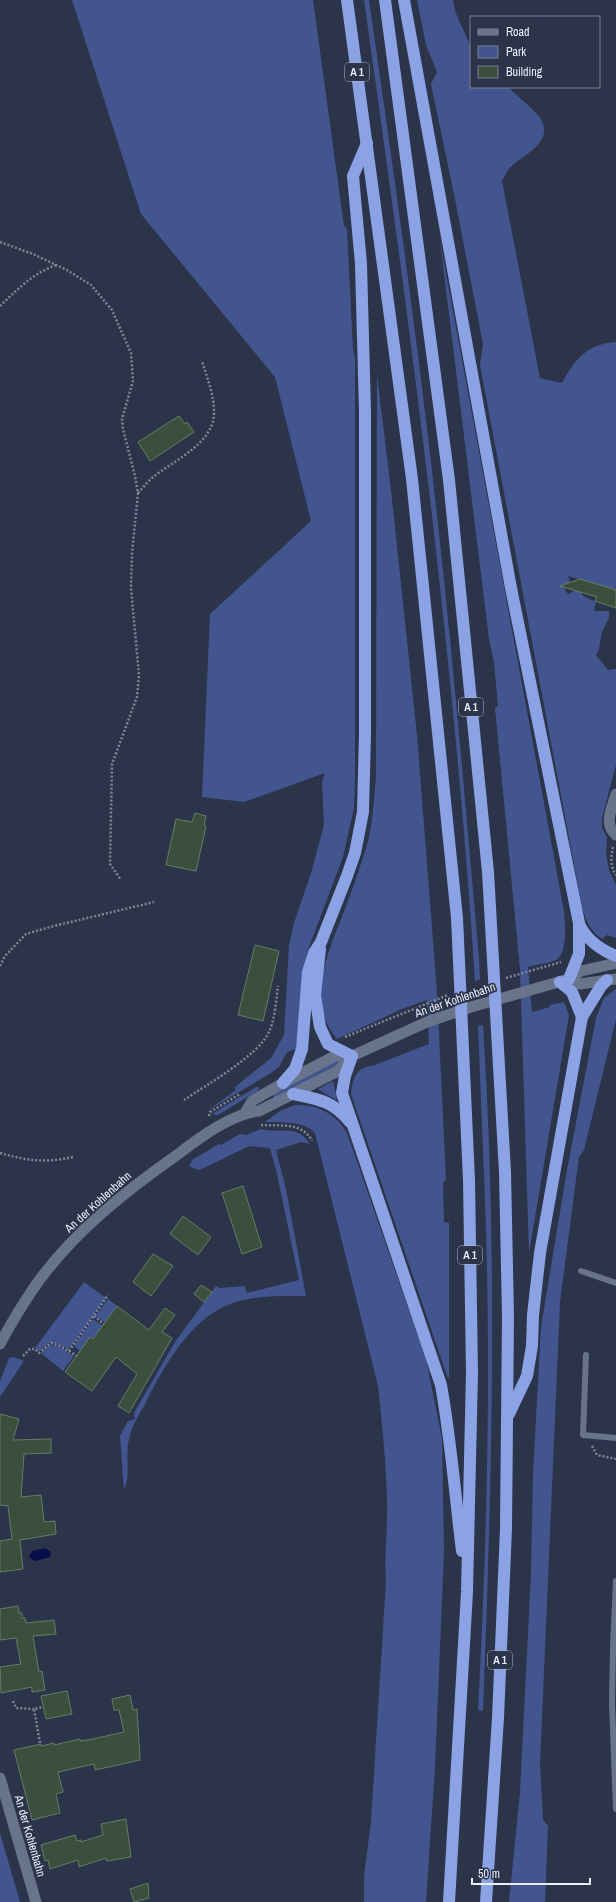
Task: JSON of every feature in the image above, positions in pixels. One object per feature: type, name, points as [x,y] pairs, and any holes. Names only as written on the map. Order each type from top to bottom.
[{"type":"highway","name":"A 1","points":[[347,0],[412,479],[457,918],[469,1204],[472,1372],[467,1592],[449,1902]]},
{"type":"highway","name":"A 1","points":[[385,0],[449,480],[488,872],[505,1172],[508,1316],[506,1529],[498,1718],[486,1902]]},
{"type":"highway","points":[[404,0],[511,588],[579,923],[579,954],[565,981],[572,992],[582,1017]]},
{"type":"highway","points":[[283,1083],[295,1069],[302,1049],[308,972],[314,953],[321,942],[355,853],[360,829],[364,794],[365,412],[361,264],[353,176],[367,143]]},
{"type":"highway","points":[[579,923],[583,932],[590,940],[616,956]]},
{"type":"highway","points":[[321,942],[315,995],[320,1027],[328,1044],[352,1056],[345,1076],[342,1093],[441,1385],[449,1426],[452,1474],[467,1592]]},
{"type":"highway","points":[[507,1418],[527,1376],[532,1346],[533,1315],[540,1253],[582,1017],[601,986],[611,979]]},
{"type":"highway","points":[[294,1094],[319,1099],[333,1105],[352,1124]]},
{"type":"main road","points":[[616,794],[609,820],[610,829],[616,835]]},
{"type":"main road","name":"An der Kohlenbahn","points":[[0,1344],[33,1289],[57,1258],[79,1234],[107,1208],[159,1167],[198,1139],[245,1112],[259,1111],[338,1071],[352,1056],[427,1022],[471,1006],[565,981],[581,971],[616,963]]},
{"type":"main road","name":"An der Kohlenbahn","points":[[565,981],[580,984],[611,979]]},
{"type":"main road","name":"An der Kohlenbahn","points":[[245,1112],[252,1101],[283,1083],[335,1056],[352,1056]]},
{"type":"main road","name":"An der Kohlenbahn","points":[[0,1778],[36,1902]]},
{"type":"lane","points":[[580,1271],[616,1284]]},
{"type":"lane","points":[[586,1355],[583,1435],[616,1438]]},
{"type":"lane","points":[[616,1581],[612,1703],[616,1809]]},
{"type":"path","points":[[0,242],[57,265],[91,285],[112,310],[131,354],[133,381],[125,405],[123,429],[138,493],[132,553],[131,588],[139,675],[137,697],[112,764],[110,864],[121,880]]},
{"type":"path","points":[[0,306],[28,280],[46,268],[57,265]]},
{"type":"path","points":[[138,493],[152,478],[197,446],[212,426],[214,414],[213,394],[202,362]]},
{"type":"path","points":[[616,835],[611,856],[613,871],[616,875]]},
{"type":"path","points":[[0,966],[5,956],[26,934],[50,926],[154,902]]},
{"type":"path","points":[[501,979],[530,971]]},
{"type":"path","points":[[184,1100],[224,1074],[249,1055],[263,1041],[269,1033],[278,986]]},
{"type":"path","points":[[426,1004],[451,994]]},
{"type":"path","points":[[245,1112],[259,1125],[301,1128],[309,1135],[312,1141]]},
{"type":"path","points":[[0,1153],[25,1160],[50,1161],[73,1157]]},
{"type":"path","points":[[69,1350],[108,1295]]},
{"type":"path","points":[[94,1316],[104,1324]]},
{"type":"path","points":[[22,1356],[33,1348],[39,1353],[51,1343],[58,1344],[77,1356]]},
{"type":"path","points":[[590,1436],[593,1449],[597,1455],[616,1459]]},
{"type":"path","points":[[12,1701],[16,1708],[34,1709],[44,1707]]},
{"type":"path","points":[[34,1709],[40,1743]]},
{"type":"green space","points":[[72,0],[313,0],[344,226],[347,229],[353,350],[355,358],[354,808],[343,857],[309,947],[304,969],[296,1049],[287,1052],[279,1067],[271,1073],[207,1111],[236,1090],[235,1087],[271,1058],[284,1035],[289,945],[294,923],[311,873],[324,825],[322,782],[325,773],[244,802],[202,797],[210,614],[311,521],[275,377],[141,214]]},
{"type":"green space","points":[[364,0],[369,0],[406,262],[431,458],[460,741],[479,958],[480,979],[475,981],[466,858],[443,612],[414,367]]},
{"type":"green space","points":[[417,0],[453,0],[456,13],[470,47],[470,88],[509,88],[538,115],[543,124],[544,133],[536,147],[508,170],[502,181],[540,378],[562,383],[577,360],[583,354],[597,346],[616,342],[616,590],[568,576],[570,582],[564,585],[566,592],[569,594],[575,590],[580,591],[583,596],[596,602],[594,611],[609,611],[609,618],[602,632],[599,649],[596,655],[608,670],[616,669],[616,765],[602,818],[602,828],[607,837],[606,854],[609,870],[616,885],[616,938],[607,935],[602,939],[594,933],[585,917],[582,907],[480,365],[483,344],[431,84],[437,72],[426,45]]},
{"type":"green space","points":[[440,241],[564,911],[565,937],[560,956],[556,960],[528,967],[532,1012],[550,1007],[550,1005],[564,1002],[569,1015],[529,1253],[520,969],[495,708],[498,706],[494,662],[489,639]]},
{"type":"green space","points":[[377,375],[391,490],[417,735],[437,992],[446,1181],[443,1182],[444,1222],[449,1223],[449,1378],[447,1376],[351,1094],[354,1079],[362,1069],[429,1044],[427,1000],[402,1009],[337,1039],[327,1024],[322,1008],[321,991],[327,957],[367,845],[371,828],[374,802],[376,776]]},
{"type":"green space","points":[[616,989],[616,1019],[584,1150],[579,1157],[560,1302],[540,1764],[543,1820],[548,1826],[545,1902],[509,1902],[520,1792],[531,1574],[533,1473],[541,1327],[567,1170],[596,1018],[604,998]]},
{"type":"green space","points":[[483,1025],[491,1196],[492,1368],[489,1539],[483,1711],[478,1710],[487,1488],[488,1322],[478,1026]]},
{"type":"green space","points":[[339,1059],[341,1064],[274,1098],[272,1093]]},
{"type":"green space","points":[[333,1081],[337,1099],[336,1100],[318,1089]]},
{"type":"green space","points":[[256,1087],[259,1087],[259,1090],[218,1115],[212,1114]]},
{"type":"green space","points":[[295,1105],[319,1108],[337,1120],[347,1133],[426,1359],[442,1438],[444,1552],[435,1767],[426,1902],[364,1902],[364,1876],[371,1821],[386,1581],[385,1561],[387,1499],[384,1442],[378,1386],[315,1133],[298,1124],[285,1122],[265,1122],[280,1111]]},
{"type":"green space","points":[[261,1129],[294,1131],[305,1138],[310,1144],[301,1142],[276,1150],[286,1189],[306,1296],[268,1297],[239,1301],[216,1311],[202,1321],[190,1333],[159,1377],[133,1426],[128,1445],[127,1478],[124,1490],[120,1436],[128,1421],[135,1419],[134,1413],[175,1342],[216,1286],[220,1288],[245,1286],[247,1293],[299,1280],[277,1174],[270,1148],[249,1146],[198,1170],[189,1166],[192,1160],[219,1144],[221,1145],[240,1134],[246,1135]]},
{"type":"green space","points":[[84,1282],[106,1298],[69,1349],[51,1342],[39,1351],[35,1348]]},
{"type":"green space","points":[[108,1299],[117,1306],[105,1322],[95,1316]]},
{"type":"green space","points":[[93,1319],[103,1326],[93,1339],[90,1337],[78,1355],[79,1350],[74,1346]]},
{"type":"green space","points":[[54,1345],[74,1356],[63,1371],[41,1353],[48,1346]]},
{"type":"green space","points":[[14,1357],[24,1361],[0,1397],[0,1381],[9,1358]]},
{"type":"green space","points":[[0,1833],[20,1902],[0,1902]]},
{"type":"shaded area","points":[[45,1548],[51,1552],[50,1557],[35,1561],[29,1557],[32,1551]]},
{"type":"building","points":[[179,416],[185,424],[187,422],[194,432],[150,461],[138,442]]},
{"type":"building","points":[[580,579],[616,590],[616,608],[595,601],[597,597],[560,586]]},
{"type":"building","points":[[195,813],[206,816],[204,825],[206,826],[196,871],[166,865],[176,819],[192,822]]},
{"type":"building","points":[[255,945],[279,951],[263,1021],[238,1015]]},
{"type":"building","points":[[243,1186],[262,1247],[242,1254],[222,1193]]},
{"type":"building","points":[[183,1216],[211,1237],[198,1255],[170,1234]]},
{"type":"building","points":[[153,1254],[173,1266],[151,1296],[133,1282]]},
{"type":"building","points":[[201,1285],[212,1292],[204,1302],[194,1294]]},
{"type":"building","points":[[117,1306],[149,1330],[165,1308],[175,1315],[162,1332],[172,1338],[129,1413],[118,1406],[137,1374],[116,1357],[92,1391],[65,1372],[90,1337],[93,1339]]},
{"type":"building","points":[[0,1414],[19,1419],[13,1440],[51,1439],[51,1453],[24,1454],[21,1497],[41,1495],[44,1522],[55,1521],[56,1534],[20,1540],[23,1569],[0,1572],[0,1541],[12,1539],[8,1506],[0,1505]]},
{"type":"building","points":[[18,1606],[19,1613],[22,1613],[22,1618],[25,1618],[26,1623],[54,1620],[56,1634],[33,1636],[39,1672],[42,1671],[45,1690],[32,1692],[32,1687],[1,1693],[0,1667],[21,1664],[16,1638],[0,1640],[0,1609]]},
{"type":"building","points":[[67,1691],[72,1714],[46,1719],[41,1696]]},
{"type":"building","points":[[130,1695],[133,1710],[137,1709],[140,1760],[95,1770],[94,1764],[58,1772],[63,1792],[56,1794],[60,1813],[32,1820],[14,1750],[41,1744],[41,1746],[54,1743],[54,1745],[80,1739],[80,1741],[88,1740],[124,1732],[119,1710],[114,1710],[112,1699]]},
{"type":"building","points":[[126,1819],[131,1857],[107,1861],[106,1858],[79,1867],[78,1860],[50,1869],[48,1860],[45,1861],[41,1845],[75,1835],[77,1841],[81,1840],[81,1842],[103,1835],[101,1824]]},
{"type":"building","points":[[148,1883],[149,1898],[134,1902],[130,1889]]}]
